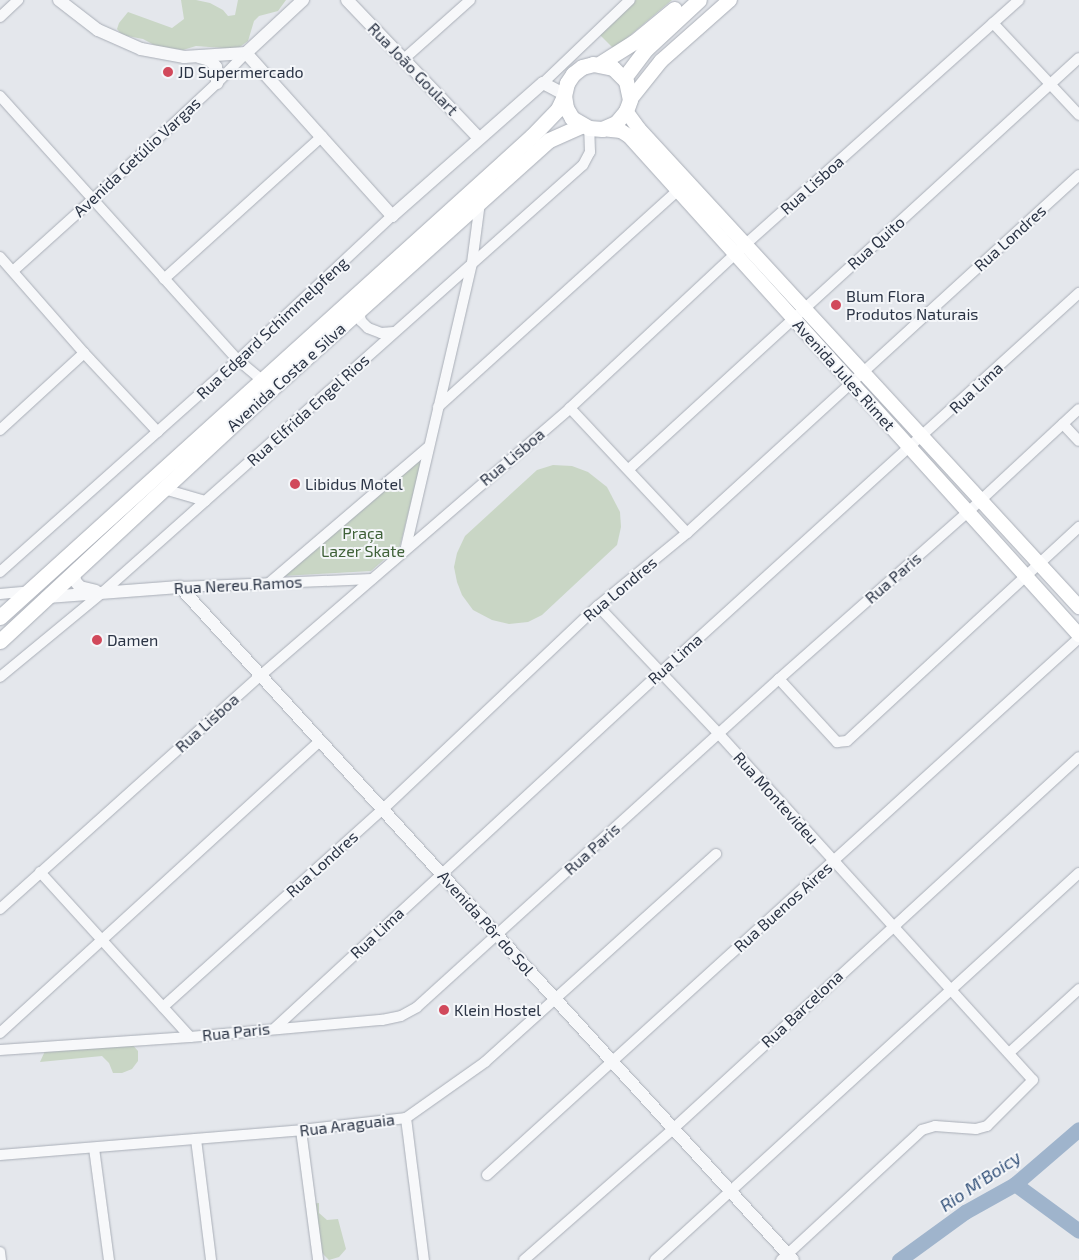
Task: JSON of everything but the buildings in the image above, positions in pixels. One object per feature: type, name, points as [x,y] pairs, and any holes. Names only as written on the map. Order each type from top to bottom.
[{"type":"main road","name":"Avenida Costa e Silva","points":[[0,617],[25,592],[532,136],[558,109],[567,83],[573,74],[582,67],[599,64],[634,42],[684,0]]},
{"type":"main road","points":[[625,79],[646,49],[699,0]]},
{"type":"main road","points":[[628,105],[661,62],[730,0]]},
{"type":"main road","points":[[625,79],[661,62]]},
{"type":"main road","points":[[599,64],[613,68],[625,79],[628,105]]},
{"type":"main road","points":[[564,95],[566,108],[572,118],[591,127]]},
{"type":"main road","name":"Avenida Costa e Silva","points":[[0,641],[359,311],[550,140],[591,127],[616,123],[628,105]]},
{"type":"main road","name":"Avenida Jules Rimet","points":[[628,105],[639,129],[1079,607]]},
{"type":"main road","name":"Avenida Jules Rimet","points":[[591,127],[621,131],[629,136],[1079,635]]},
{"type":"street","points":[[0,17],[18,0]]},
{"type":"street","points":[[59,0],[98,30],[141,49],[184,57],[246,53],[392,216]]},
{"type":"street","name":"Avenida Getúlio Vargas","points":[[13,271],[93,199],[303,0]]},
{"type":"street","name":"Rua João Goulart","points":[[347,0],[405,58],[479,138]]},
{"type":"street","points":[[405,58],[470,0]]},
{"type":"street","name":"Rua Edgard Schimmelpfeng","points":[[0,572],[238,360],[392,216],[543,83],[630,0]]},
{"type":"street","name":"Rua Lisboa","points":[[0,909],[406,547],[570,408],[735,254],[1018,0]]},
{"type":"street","points":[[992,23],[1079,115]]},
{"type":"street","points":[[199,56],[210,60],[216,67],[217,83]]},
{"type":"street","name":"Rua Quito","points":[[629,469],[1079,58]]},
{"type":"street","points":[[543,83],[564,95]]},
{"type":"street","points":[[0,96],[238,360],[262,380]]},
{"type":"street","name":"Rua Elfrida Engel Rios","points":[[0,678],[103,592],[583,165],[590,152],[591,127]]},
{"type":"street","points":[[164,279],[322,136]]},
{"type":"street","name":"Rua Londres","points":[[163,1007],[382,810],[598,606],[687,533],[1079,175]]},
{"type":"street","points":[[438,407],[678,190]]},
{"type":"street","points":[[406,547],[472,263],[480,202]]},
{"type":"street","points":[[0,257],[84,353],[158,432]]},
{"type":"street","name":"Rua Lima","points":[[275,1028],[660,672],[1079,294]]},
{"type":"street","points":[[359,311],[361,321],[368,328],[381,333],[394,332]]},
{"type":"street","points":[[2,424],[84,353]]},
{"type":"street","points":[[570,408],[687,533]]},
{"type":"street","name":"Rua Paris","points":[[0,1050],[190,1037],[382,1020],[401,1016],[417,1007],[779,679],[968,512],[1079,409]]},
{"type":"street","points":[[1063,424],[1079,441]]},
{"type":"street","points":[[269,583],[428,447]]},
{"type":"street","points":[[164,489],[205,501]]},
{"type":"street","points":[[779,679],[837,742],[847,741],[1079,527]]},
{"type":"street","points":[[74,572],[80,587],[103,592]]},
{"type":"street","name":"Rua Nereu Ramos","points":[[47,597],[180,587],[372,579]]},
{"type":"street","name":"Avenida Pôr do Sol","points":[[180,587],[319,742],[674,1128],[787,1258]]},
{"type":"street","points":[[0,594],[25,592]]},
{"type":"street","name":"Rua Montevideu","points":[[598,606],[719,734],[1033,1080],[987,1126],[976,1130],[935,1126],[922,1130],[787,1258]]},
{"type":"street","name":"Rua Buenos Aires","points":[[487,1175],[1079,638]]},
{"type":"street","points":[[0,1033],[319,742]]},
{"type":"street","name":"Rua Barcelona","points":[[524,1260],[674,1128],[892,926],[1079,757]]},
{"type":"street","name":"Rua Araguaia","points":[[0,1155],[302,1130],[406,1118],[485,1062],[716,854]]},
{"type":"street","points":[[40,872],[190,1037]]},
{"type":"street","points":[[655,1260],[1079,874]]},
{"type":"street","points":[[1009,1053],[1079,990]]},
{"type":"street","points":[[406,1118],[424,1260]]},
{"type":"street","points":[[302,1130],[318,1260]]},
{"type":"street","points":[[196,1139],[212,1260]]},
{"type":"street","points":[[94,1148],[108,1260]]},
{"type":"street","points":[[0,1252],[1,1260]]},
{"type":"green space","points":[[181,0],[196,0],[210,3],[223,10],[228,16],[235,15],[238,0],[286,0],[278,11],[259,16],[254,21],[248,41],[237,49],[196,46],[183,50],[156,46],[143,39],[122,35],[117,29],[119,23],[128,12],[172,28],[184,19]]},
{"type":"green space","points":[[636,0],[672,0],[614,49],[598,33]]},
{"type":"green space","name":"Praça Lazer Skate","points":[[422,458],[400,546],[371,571],[282,576]]},
{"type":"green space","points":[[553,465],[572,466],[588,472],[607,487],[620,512],[621,527],[617,545],[542,615],[528,622],[509,624],[492,620],[473,610],[462,595],[454,567],[457,553],[465,536],[537,470]]},
{"type":"green space","points":[[130,1042],[138,1051],[138,1061],[132,1069],[122,1073],[113,1073],[109,1063],[102,1056],[40,1062],[45,1051]]},
{"type":"green space","points":[[319,1203],[319,1213],[327,1220],[338,1219],[346,1249],[339,1257],[329,1260],[322,1253],[309,1204]]},
{"type":"waterway","name":"Rio M'Boicy","points":[[899,1260],[965,1212],[1015,1184],[1079,1129]]},
{"type":"waterway","points":[[1015,1184],[1079,1231]]},
{"type":"place","name":"JD Supermercado","points":[[168,72]]},
{"type":"place","name":"Blum Flora Produtos Naturais","points":[[836,305]]},
{"type":"place","name":"Libidus Motel","points":[[295,484]]},
{"type":"place","name":"Damen","points":[[97,640]]},
{"type":"place","name":"Klein Hostel","points":[[444,1010]]}]
